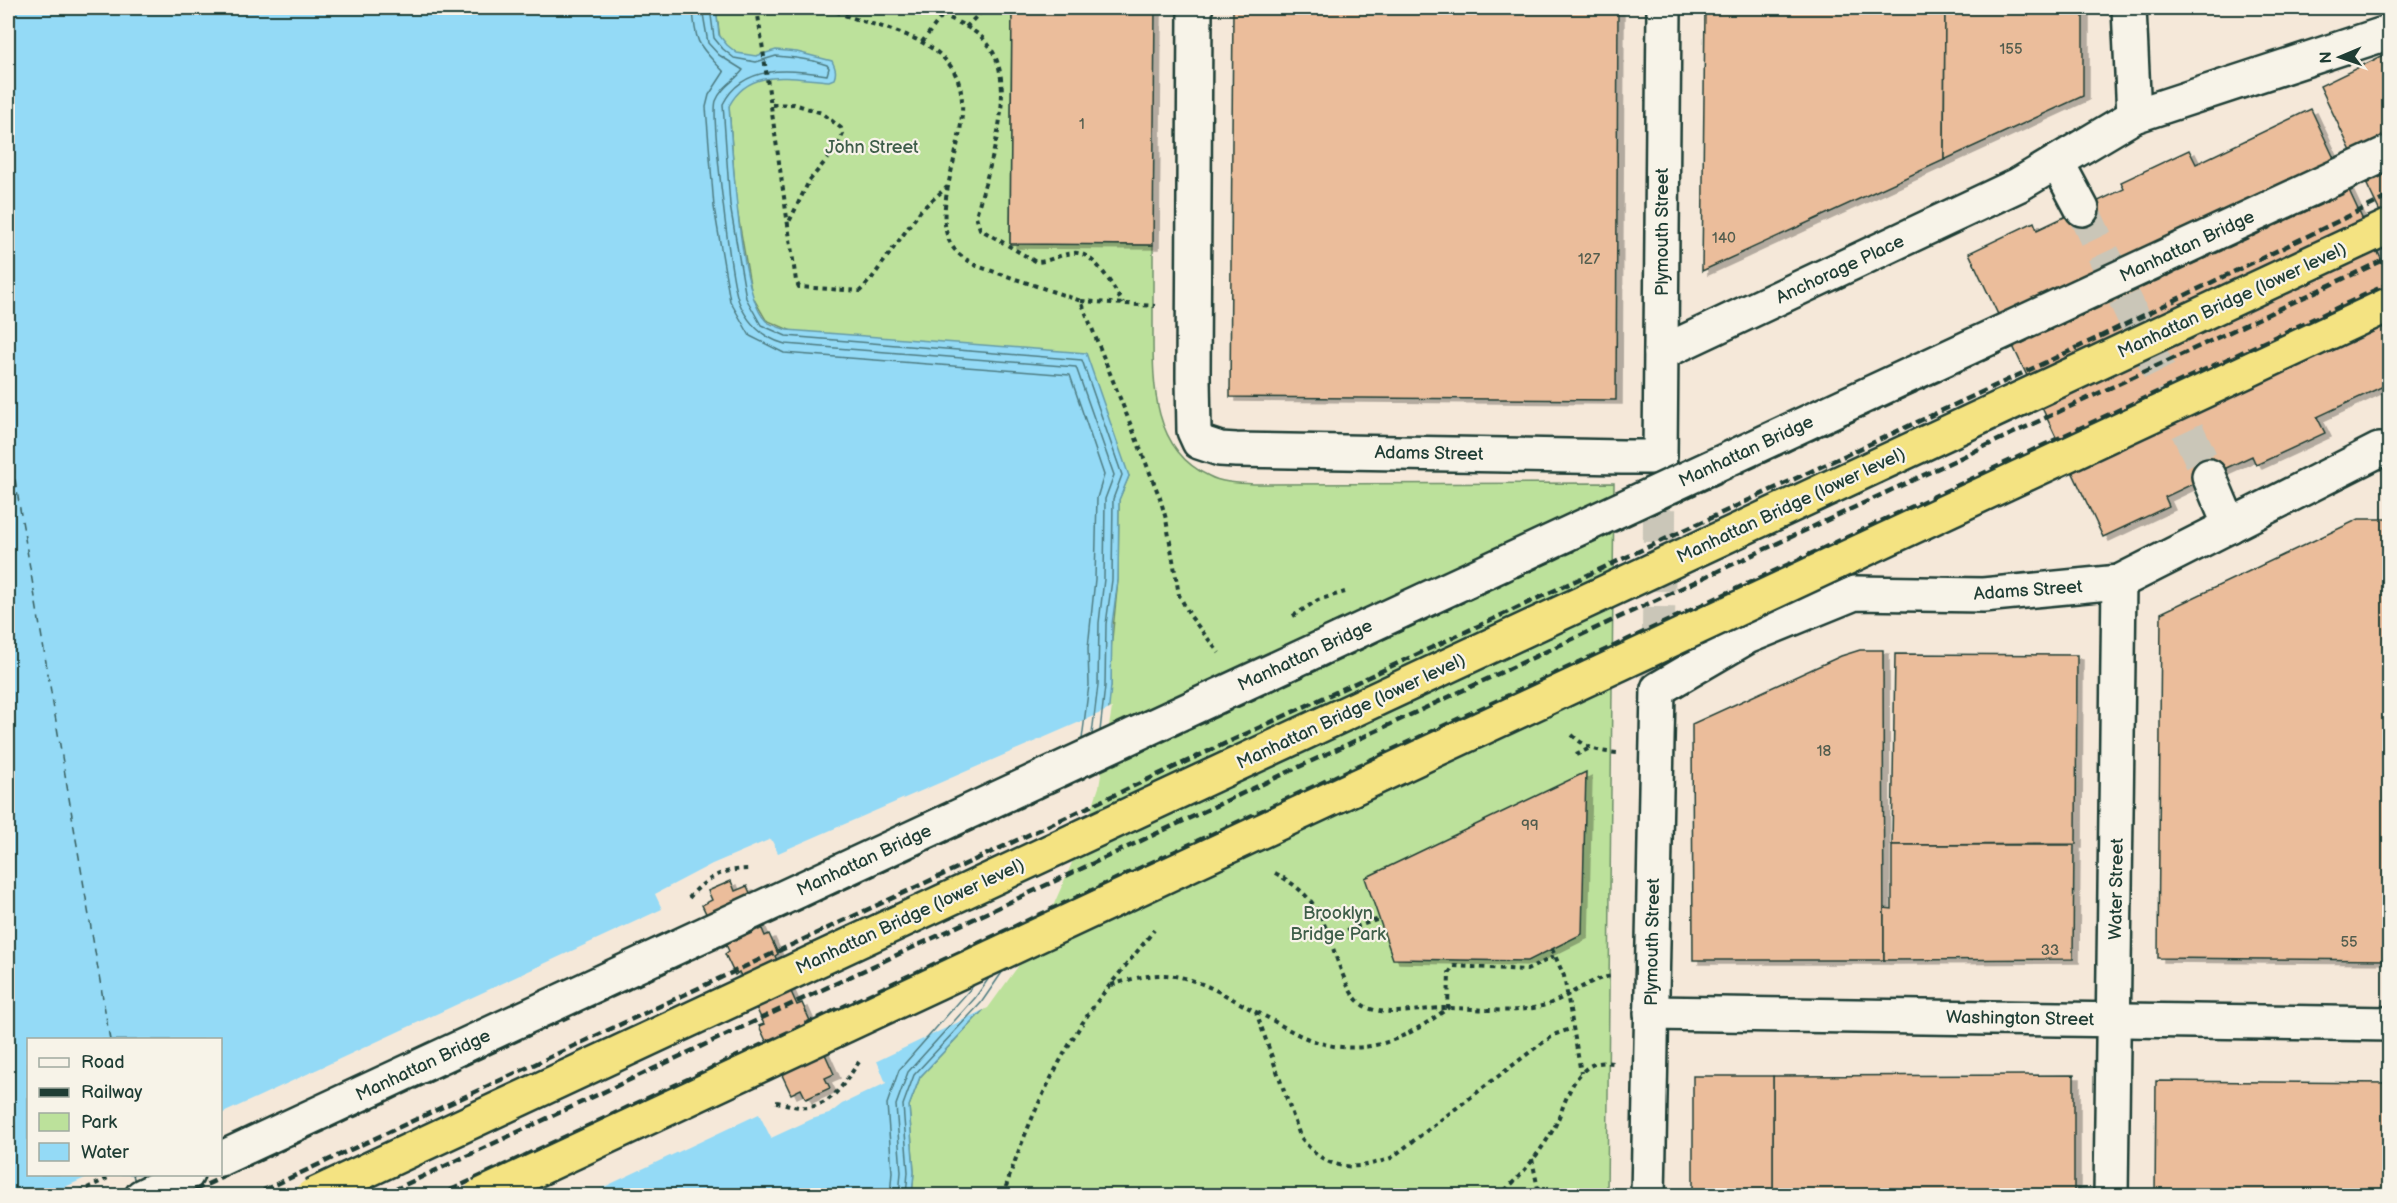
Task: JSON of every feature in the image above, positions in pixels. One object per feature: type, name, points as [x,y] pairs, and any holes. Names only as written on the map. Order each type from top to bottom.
[{"type":"main road","name":"Manhattan Bridge (lower level)","points":[[312,1196],[2390,226]]},
{"type":"main road","points":[[480,1196],[2390,304]]},
{"type":"street","name":"Adams Street","points":[[1195,8],[1193,378],[1194,431],[1199,442],[1220,449],[1236,450],[1660,457]]},
{"type":"street","name":"Plymouth Street","points":[[1660,457],[1664,8]]},
{"type":"street","points":[[2129,8],[2134,116]]},
{"type":"street","name":"Anchorage Place","points":[[1661,353],[2018,185],[2134,116],[2390,32]]},
{"type":"street","name":"Manhattan Bridge","points":[[222,1158],[2390,152]]},
{"type":"street","points":[[2057,162],[2082,209]]},
{"type":"street","name":"Adams Street","points":[[1658,689],[1747,637],[1855,593],[1983,595],[2119,582],[2379,450],[2390,450]]},
{"type":"street","points":[[2209,476],[2230,526]]},
{"type":"street","name":"Water Street","points":[[2111,1196],[2119,582]]},
{"type":"street","name":"Plymouth Street","points":[[1648,1196],[1658,689]]},
{"type":"street","name":"Washington Street","points":[[1651,1013],[2390,1024]]},
{"type":"street","points":[[142,1196],[184,1176]]},
{"type":"path","points":[[758,8],[796,281],[799,287],[860,291],[934,197],[948,187]]},
{"type":"path","points":[[828,8],[922,42],[948,62],[955,73],[961,91],[961,130],[948,187],[946,226],[948,239],[962,257],[977,266],[1081,302],[1158,306]]},
{"type":"path","points":[[922,42],[948,8]]},
{"type":"path","points":[[966,27],[985,8]]},
{"type":"path","points":[[942,15],[979,35],[989,46],[996,59],[1002,99],[1001,116],[976,223],[980,229],[1036,262],[1044,262],[1072,253],[1089,256],[1110,282],[1123,304]]},
{"type":"path","points":[[772,105],[794,104],[822,113],[841,128],[843,134],[837,147],[809,181],[788,224]]},
{"type":"path","points":[[1081,302],[1160,498],[1166,519],[1179,595],[1191,617],[1221,656]]},
{"type":"path","points":[[1572,735],[1590,748],[1612,753]]},
{"type":"path","points":[[1576,755],[1590,748]]},
{"type":"path","points":[[1275,873],[1309,897],[1322,916],[1345,980],[1356,999],[1368,1008],[1402,1011],[1448,1008],[1527,1010],[1551,1003],[1598,979],[1610,976]]},
{"type":"path","points":[[1330,936],[1379,919]]},
{"type":"path","points":[[1003,1196],[1023,1139],[1068,1048],[1090,1012],[1154,930]]},
{"type":"path","points":[[1552,949],[1564,976],[1581,1073]]},
{"type":"path","points":[[1448,1008],[1449,973],[1454,966],[1527,969],[1555,956]]},
{"type":"path","points":[[1111,985],[1140,977],[1163,975],[1190,980],[1308,1039],[1338,1047],[1366,1048],[1384,1043],[1427,1023],[1448,1008]]},
{"type":"path","points":[[1256,1012],[1300,1136],[1311,1151],[1324,1160],[1339,1165],[1373,1164],[1390,1158],[1538,1046],[1556,1034],[1573,1028]]},
{"type":"path","points":[[1498,1196],[1522,1173],[1553,1129],[1572,1086],[1581,1073],[1589,1066],[1614,1063]]},
{"type":"path","points":[[1532,1158],[1539,1194]]},
{"type":"path","points":[[71,1196],[112,1176]]},
{"type":"green space","name":"Brooklyn Bridge Park","points":[[716,8],[1012,8],[1010,243],[1153,245],[1153,348],[1155,391],[1159,412],[1176,449],[1190,464],[1209,476],[1225,481],[1253,484],[1614,483],[1607,1195],[912,1195],[914,1172],[909,1106],[920,1077],[986,1007],[1111,686],[1111,649],[1118,580],[1119,499],[1129,476],[766,320],[752,296],[736,204],[729,106]]},
{"type":"water","points":[[8,8],[716,8],[719,35],[737,53],[756,56],[776,50],[797,52],[832,61],[835,70],[834,79],[829,81],[787,77],[760,80],[748,85],[738,93],[729,106],[743,253],[757,306],[766,321],[787,330],[1086,353],[1129,476],[1119,500],[1118,580],[1112,624],[1111,686],[1107,727],[986,1007],[920,1077],[909,1106],[914,1172],[912,1195],[8,1195]]},
{"type":"pier","points":[[1112,708],[1099,787],[1078,849],[1040,936],[988,1008],[877,1061],[886,1083],[842,1104],[829,1114],[812,1119],[771,1138],[759,1114],[585,1196],[47,1195],[90,1176],[222,1176],[222,1114],[662,909],[655,894],[712,864],[771,839],[778,853]]},
{"type":"building","points":[[1012,8],[1155,8],[1153,245],[1010,244]]},
{"type":"building","points":[[1233,8],[1618,8],[1616,400],[1230,397]]},
{"type":"building","points":[[1705,8],[1945,8],[1944,160],[1702,271]]},
{"type":"building","points":[[1945,8],[2083,8],[2083,96],[1944,160]]},
{"type":"building","points":[[2390,52],[2390,233],[2320,86]]},
{"type":"building","points":[[2311,109],[2390,278],[2390,383],[2317,417],[2325,433],[2256,465],[2252,456],[2209,476],[2165,497],[2169,506],[2103,537],[1969,253],[2034,222],[2037,230],[2124,189],[2121,182],[2189,150],[2196,164]]},
{"type":"building","points":[[2359,519],[2390,519],[2390,960],[2158,958],[2161,613]]},
{"type":"building","points":[[1860,650],[1883,650],[1884,960],[1693,960],[1692,724],[1841,656]]},
{"type":"building","points":[[1895,654],[2077,655],[2076,844],[1892,845]]},
{"type":"building","points":[[1586,772],[1582,934],[1528,961],[1393,959],[1365,878]]},
{"type":"building","points":[[1892,845],[2074,845],[2073,959],[1884,960],[1884,908],[1892,909]]},
{"type":"building","points":[[731,881],[735,891],[747,886],[756,907],[753,908],[765,936],[769,934],[778,954],[775,956],[797,1005],[802,1003],[834,1074],[825,1078],[830,1088],[806,1099],[801,1089],[791,1094],[759,1026],[764,1024],[739,972],[735,975],[725,954],[729,951],[717,926],[713,928],[702,905],[712,900],[708,891]]},
{"type":"building","points":[[2074,1075],[2074,1196],[1773,1196],[1773,1076]]},
{"type":"building","points":[[1693,1076],[1773,1076],[1773,1196],[1693,1196]]},
{"type":"building","points":[[2156,1081],[2390,1083],[2390,1196],[2155,1196]]},
{"type":"ferry route","points":[[8,438],[110,1038]]},
{"type":"ferry route","points":[[133,1176],[135,1183]]},
{"type":"tunnel","points":[[2082,209],[2209,476]]},
{"type":"tunnel","points":[[1658,689],[1660,465]]},
{"type":"railway","points":[[182,1196],[2390,171]]},
{"type":"railway","points":[[251,1196],[2070,351],[2390,196]]},
{"type":"railway","points":[[381,1196],[2390,257]]},
{"type":"railway","points":[[438,1196],[2390,283]]},
{"type":"park label","name":"John Street","points":[[872,147]]}]
